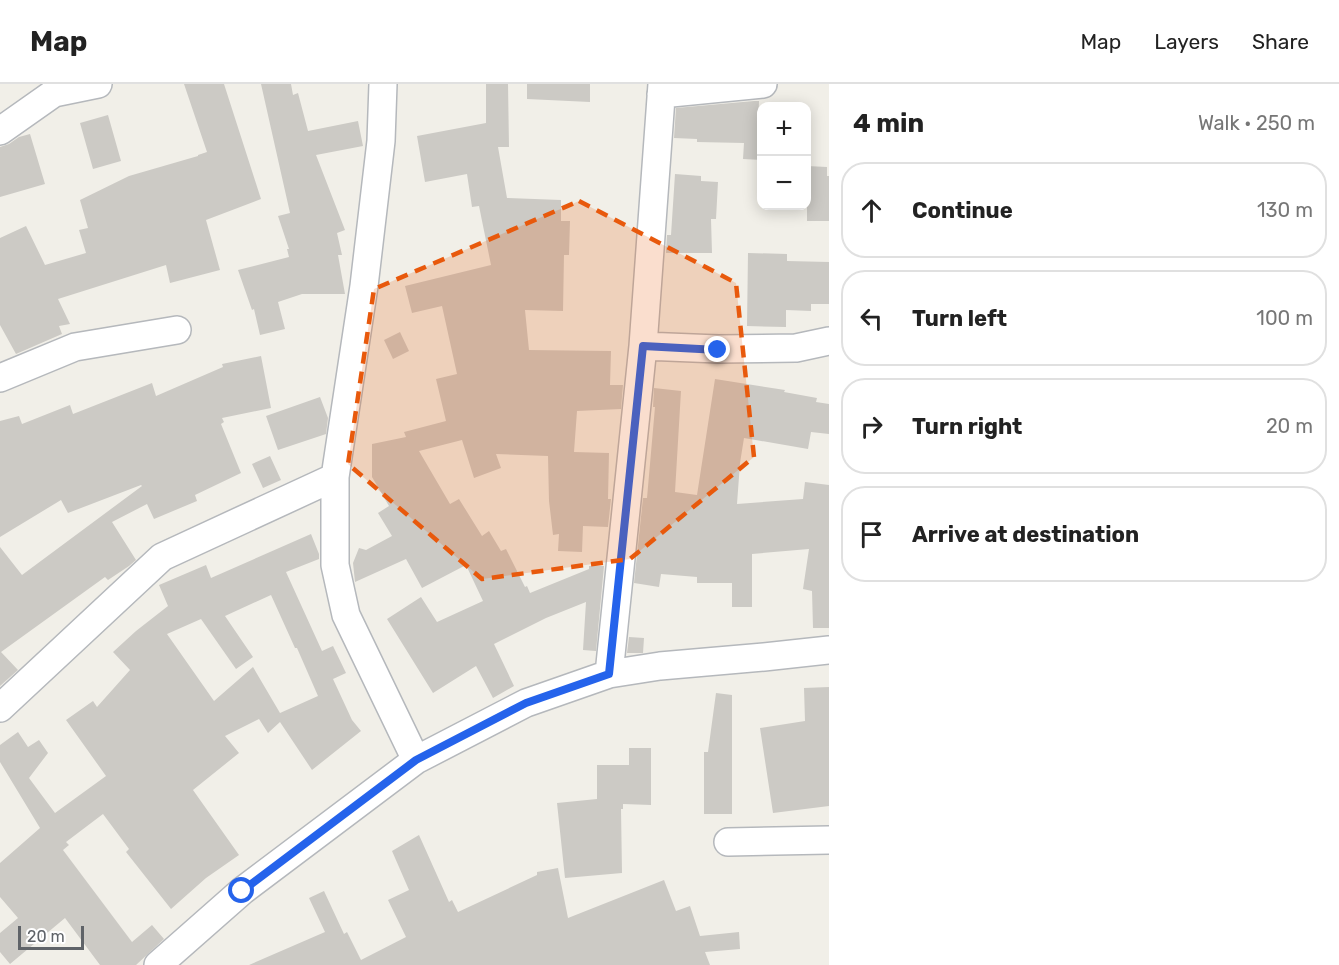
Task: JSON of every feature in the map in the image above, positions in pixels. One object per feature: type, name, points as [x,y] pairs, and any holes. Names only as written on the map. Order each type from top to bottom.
[{"type":"street","points":[[0,130],[54,93],[99,84]]},
{"type":"street","points":[[383,84],[381,141],[364,286],[335,477],[335,565],[346,615],[416,760]]},
{"type":"street","points":[[609,674],[643,346],[661,89],[763,84]]},
{"type":"street","points":[[0,378],[75,347],[177,330]]},
{"type":"street","points":[[643,346],[718,350],[796,348],[829,341]]},
{"type":"street","points":[[0,708],[162,557],[335,477]]},
{"type":"street","points":[[158,965],[242,891],[416,760],[526,703],[609,674],[660,666],[829,650]]},
{"type":"street","points":[[728,842],[829,840]]},
{"type":"highlighted area","points":[[579,201],[736,283],[754,457],[630,559],[482,579],[348,464],[374,289]]},
{"type":"building","points":[[184,84],[224,84],[261,199],[206,220],[220,270],[170,283],[166,265],[58,299],[70,324],[59,326],[62,334],[16,354],[0,325],[0,238],[26,226],[45,265],[86,253],[79,230],[88,228],[80,200],[129,176],[207,152]]},
{"type":"building","points":[[261,84],[291,84],[293,95],[298,93],[308,131],[358,121],[363,146],[316,155],[345,230],[337,233],[342,255],[338,255],[345,294],[302,294],[278,302],[285,329],[260,335],[254,309],[252,310],[238,270],[289,257],[287,249],[289,249],[278,216],[290,213]]},
{"type":"building","points":[[486,84],[508,84],[509,147],[498,147],[507,198],[561,200],[561,221],[570,221],[569,255],[564,255],[563,311],[525,310],[529,350],[611,351],[610,385],[623,385],[621,409],[577,411],[574,452],[609,453],[608,499],[611,499],[608,527],[583,526],[582,552],[558,551],[559,534],[553,535],[549,501],[548,456],[496,454],[501,468],[474,478],[462,440],[419,451],[450,504],[459,499],[482,536],[489,531],[501,551],[506,549],[530,593],[589,569],[589,566],[604,566],[596,651],[583,650],[586,602],[546,618],[494,644],[514,686],[493,698],[476,666],[433,693],[387,619],[421,597],[437,622],[483,601],[466,565],[422,588],[406,559],[355,582],[353,563],[359,548],[366,550],[392,536],[378,513],[389,506],[372,477],[372,444],[406,437],[404,432],[446,421],[436,379],[457,374],[442,306],[412,313],[405,286],[491,265],[479,206],[472,207],[467,174],[425,182],[417,136],[486,123]]},
{"type":"building","points":[[527,84],[590,84],[590,102],[527,99]]},
{"type":"building","points":[[759,101],[757,102],[757,160],[743,159],[744,143],[697,142],[697,139],[674,138],[676,108]]},
{"type":"building","points":[[108,115],[121,161],[93,169],[80,123]]},
{"type":"building","points":[[30,134],[45,184],[0,197],[0,147]]},
{"type":"building","points":[[811,166],[827,167],[829,221],[807,221],[807,210],[811,210]]},
{"type":"building","points":[[675,174],[701,176],[701,181],[718,182],[716,219],[711,219],[712,253],[666,253],[667,235],[671,235]]},
{"type":"building","points":[[748,253],[787,254],[787,261],[829,262],[829,304],[811,304],[811,311],[786,310],[786,327],[747,326]]},
{"type":"building","points":[[400,332],[409,351],[393,359],[384,340]]},
{"type":"building","points":[[261,356],[271,408],[222,418],[224,422],[221,424],[241,473],[195,495],[197,501],[154,519],[147,504],[112,522],[136,560],[108,580],[105,577],[1,652],[18,670],[0,686],[0,547],[22,575],[142,486],[68,513],[61,500],[0,537],[0,421],[19,416],[22,424],[70,405],[73,414],[152,383],[156,396],[223,367],[222,364]]},
{"type":"building","points":[[715,379],[785,390],[784,392],[817,398],[816,402],[829,404],[829,434],[811,432],[808,449],[744,438],[737,504],[803,499],[805,482],[829,485],[829,628],[813,628],[812,591],[803,589],[809,549],[752,554],[752,607],[732,607],[732,583],[697,583],[697,577],[661,574],[659,587],[634,583],[643,498],[647,498],[655,407],[653,407],[654,388],[681,391],[675,492],[697,495]]},
{"type":"building","points":[[320,397],[328,418],[326,434],[278,450],[266,416]]},
{"type":"building","points":[[270,456],[281,480],[263,488],[252,464]]},
{"type":"building","points":[[311,534],[319,559],[286,572],[322,651],[333,646],[346,673],[333,679],[352,720],[361,731],[312,770],[280,722],[268,733],[259,719],[225,736],[239,753],[193,790],[239,855],[206,878],[171,909],[126,852],[129,849],[103,814],[66,842],[69,845],[63,850],[132,942],[152,925],[164,939],[136,965],[100,965],[65,918],[10,964],[0,952],[0,933],[18,918],[0,897],[0,863],[40,828],[0,762],[0,745],[18,732],[28,747],[39,740],[48,753],[29,778],[55,813],[106,776],[66,720],[93,701],[97,707],[130,670],[113,652],[168,606],[159,585],[206,565],[211,578]],"holes":[[[271,595],[297,648],[318,696],[280,713],[253,667],[214,701],[167,634],[201,619],[236,669],[253,657],[225,616]]]},
{"type":"building","points":[[629,637],[644,638],[643,653],[627,653]]},
{"type":"building","points":[[829,687],[829,806],[773,813],[760,728],[805,721],[804,688]]},
{"type":"building","points":[[716,693],[732,695],[732,814],[704,814],[704,752],[708,752]]},
{"type":"building","points":[[629,748],[651,748],[651,805],[623,804],[623,809],[621,809],[622,873],[565,878],[557,803],[597,799],[597,765],[629,765]]},
{"type":"building","points":[[419,835],[449,902],[452,900],[458,912],[537,875],[537,872],[558,868],[568,918],[664,880],[676,911],[690,906],[700,936],[739,932],[740,949],[705,952],[710,965],[249,965],[325,932],[309,898],[324,891],[344,934],[347,932],[361,960],[406,937],[388,900],[409,890],[392,851]]},
{"type":"route","points":[[242,891],[416,760],[526,703],[609,674],[643,346],[718,350]]}]
